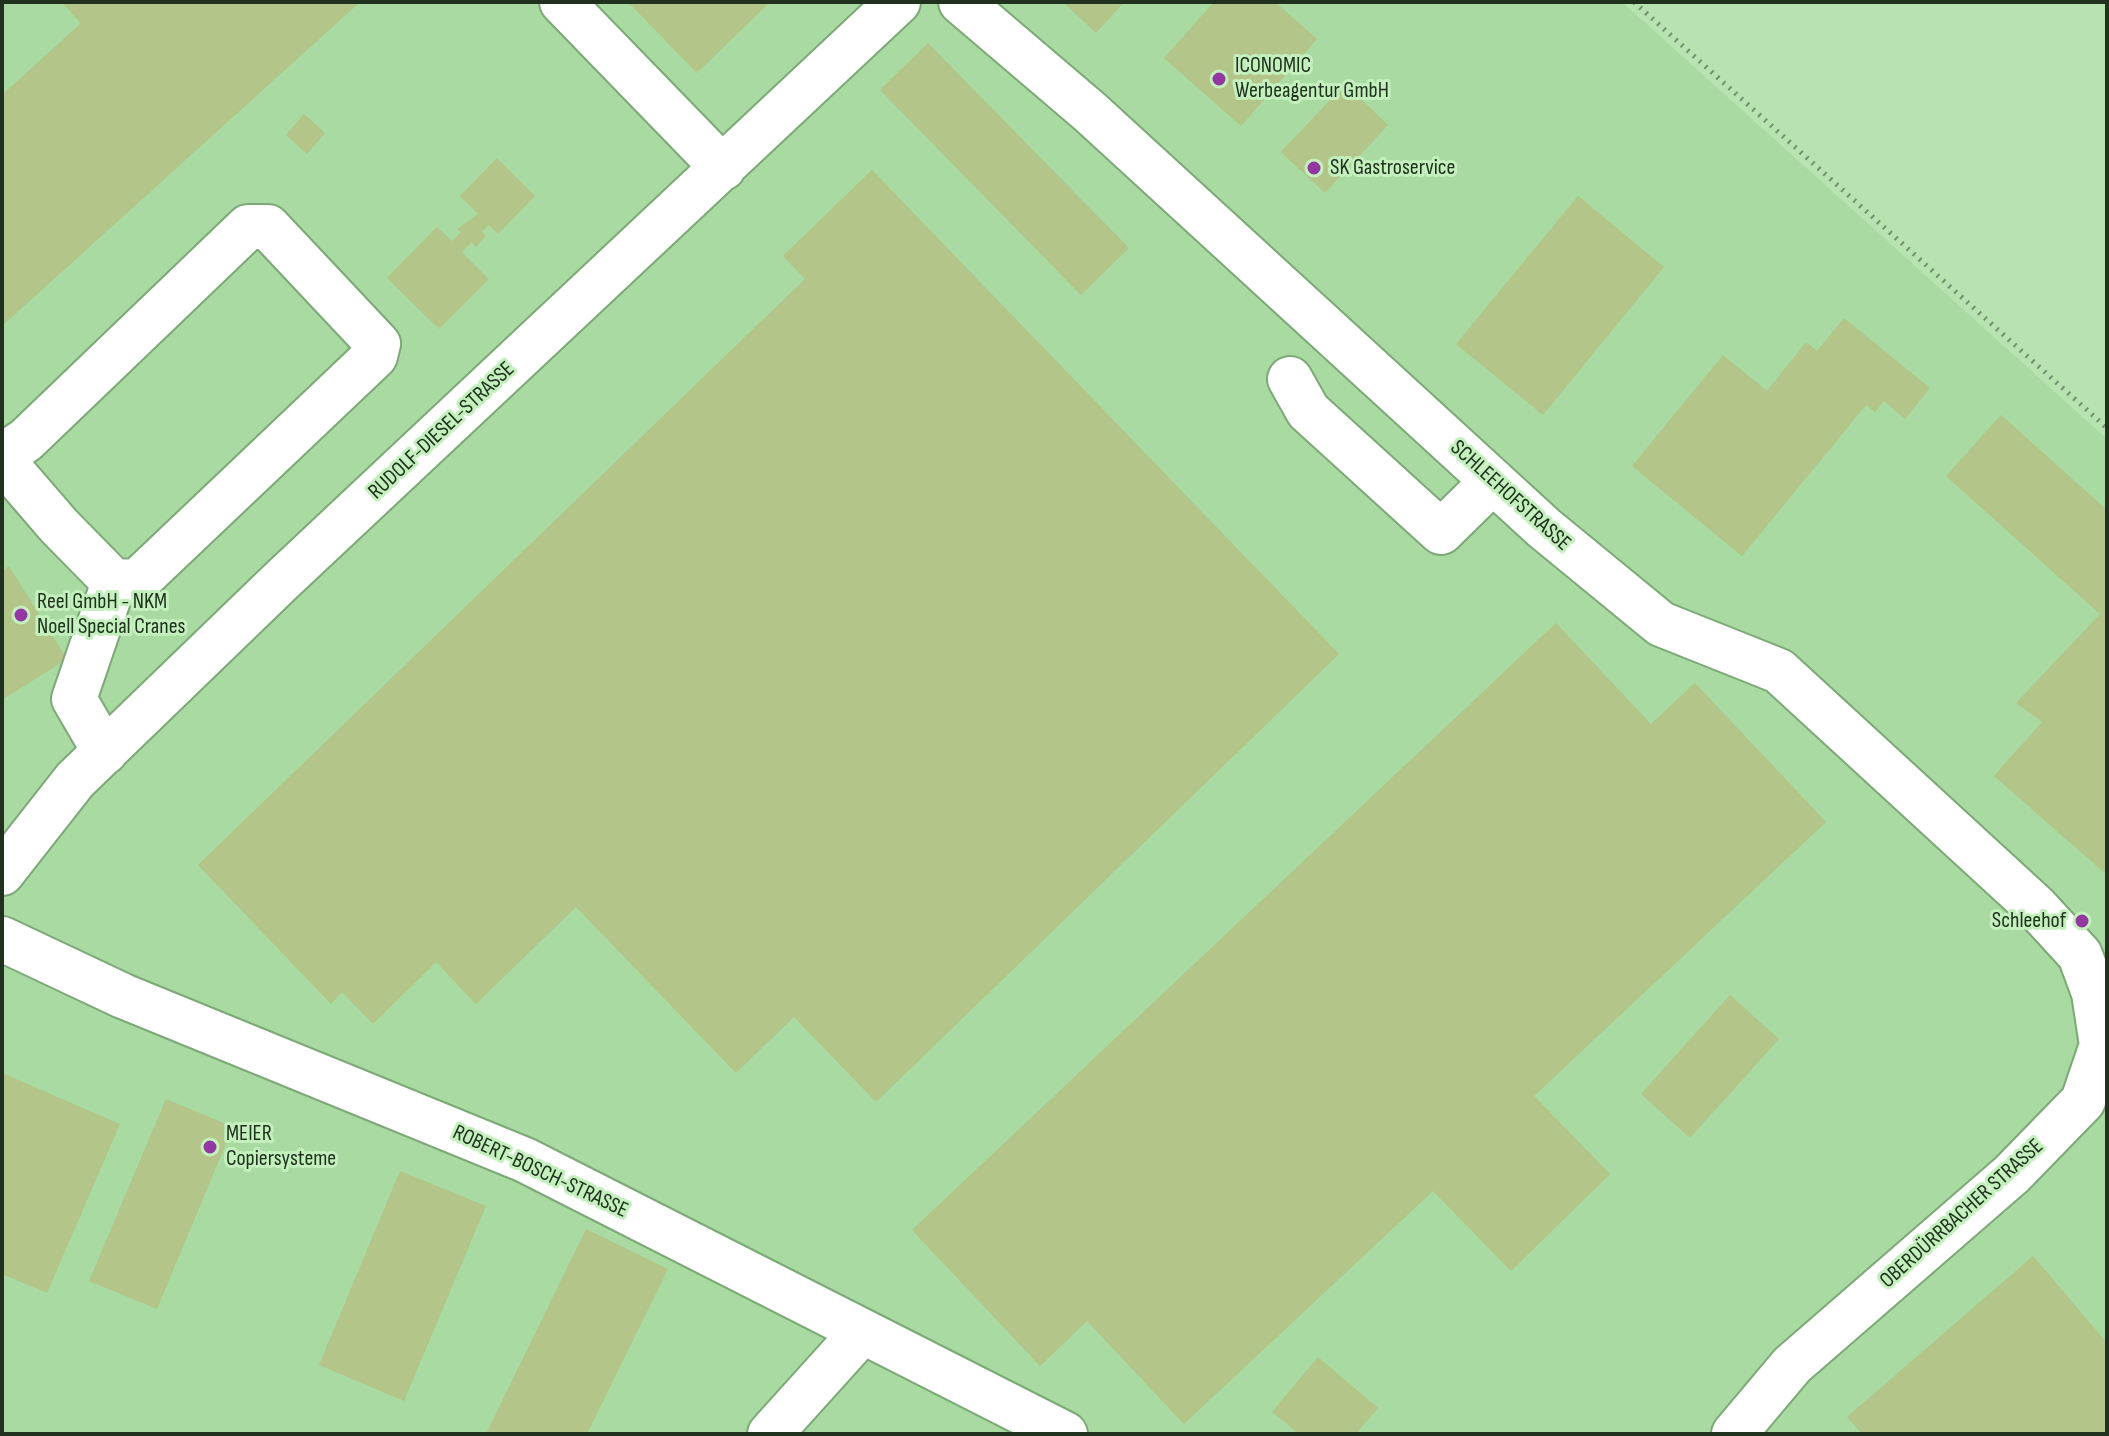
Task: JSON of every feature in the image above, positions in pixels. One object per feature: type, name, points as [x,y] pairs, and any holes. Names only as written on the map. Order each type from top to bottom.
[{"type":"street","points":[[562,2],[723,168]]},
{"type":"street","name":"RUDOLF-DIESEL-STRASSE","points":[[2,873],[75,780],[898,2]]},
{"type":"street","name":"SCHLEEHOFSTRASSE","points":[[961,2],[1090,112],[1493,481],[1661,624],[1779,671],[2037,908],[2080,955]]},
{"type":"street","points":[[248,227],[268,227],[378,344],[375,356],[138,581],[114,582],[59,526],[2,458],[26,440],[248,227]]},
{"type":"street","points":[[1290,379],[1308,411],[1441,532],[1493,481]]},
{"type":"street","points":[[105,752],[74,699],[114,582]]},
{"type":"street","name":"ROBERT-BOSCH-STRASSE","points":[[2,939],[123,996],[525,1160],[1065,1434]]},
{"type":"street","name":"OBERDÜRRBACHER STRASSE","points":[[1734,1434],[1792,1365],[2012,1174],[2083,1101],[2104,1045],[2094,993],[2080,955]]},
{"type":"street","points":[[770,1434],[862,1332]]},
{"type":"path","points":[[1634,2],[2107,428]]},
{"type":"shaded area","points":[[2,2],[1622,2],[2107,439],[2107,1434],[2,1434]]},
{"type":"building","points":[[61,2],[360,2],[2,326],[2,95],[81,23]]},
{"type":"building","points":[[628,2],[770,2],[697,73]]},
{"type":"building","points":[[1063,2],[1124,2],[1096,33]]},
{"type":"building","points":[[1214,2],[1275,2],[1317,39],[1241,126],[1164,58]]},
{"type":"building","points":[[928,43],[1129,248],[1081,295],[880,90]]},
{"type":"building","points":[[1345,84],[1388,125],[1325,193],[1281,152]]},
{"type":"building","points":[[304,114],[325,133],[307,154],[286,135]]},
{"type":"building","points":[[497,158],[535,196],[498,234],[489,225],[482,232],[486,236],[476,247],[472,242],[462,252],[489,279],[439,329],[387,278],[437,227],[452,241],[461,232],[457,229],[478,214],[460,196]]},
{"type":"building","points":[[872,170],[1339,654],[876,1102],[794,1017],[736,1073],[576,907],[476,1004],[436,962],[373,1024],[342,992],[331,1004],[198,865],[805,279],[783,256]]},
{"type":"building","points":[[1578,196],[1664,267],[1543,415],[1456,344]]},
{"type":"building","points":[[1844,318],[1930,388],[1905,419],[1884,401],[1875,412],[1866,405],[1742,556],[1632,466],[1723,355],[1767,391],[1806,342],[1817,351]]},
{"type":"building","points":[[2001,415],[2107,510],[2107,875],[1994,776],[2042,722],[2016,703],[2100,614],[1946,476]]},
{"type":"building","name":"Reel GmbH - NKM Noell Special Cranes","points":[[9,566],[67,659],[2,700],[2,572]]},
{"type":"building","points":[[1556,623],[1651,724],[1695,683],[1826,822],[1534,1096],[1610,1174],[1511,1271],[1433,1191],[1184,1424],[1087,1321],[1040,1366],[912,1230]]},
{"type":"building","points":[[1730,995],[1779,1039],[1690,1138],[1641,1094]]},
{"type":"building","points":[[2,1073],[120,1124],[47,1293],[2,1274]]},
{"type":"building","points":[[166,1099],[233,1127],[157,1309],[89,1281]]},
{"type":"building","points":[[400,1171],[486,1206],[404,1401],[319,1365]]},
{"type":"building","points":[[586,1229],[668,1269],[587,1434],[486,1434]]},
{"type":"building","points":[[2033,1256],[2107,1343],[2107,1434],[1862,1434],[1847,1417]]},
{"type":"building","points":[[1318,1357],[1378,1408],[1356,1434],[1299,1434],[1272,1412]]},
{"type":"place","name":"ICONOMIC Werbeagentur GmbH","points":[[1219,79]]},
{"type":"place","name":"SK Gastroservice","points":[[1314,168]]},
{"type":"place","name":"Reel GmbH - NKM Noell Special Cranes","points":[[21,615]]},
{"type":"place","name":"Schleehof","points":[[2082,921]]},
{"type":"place","name":"MEIER Copiersysteme","points":[[210,1147]]}]
